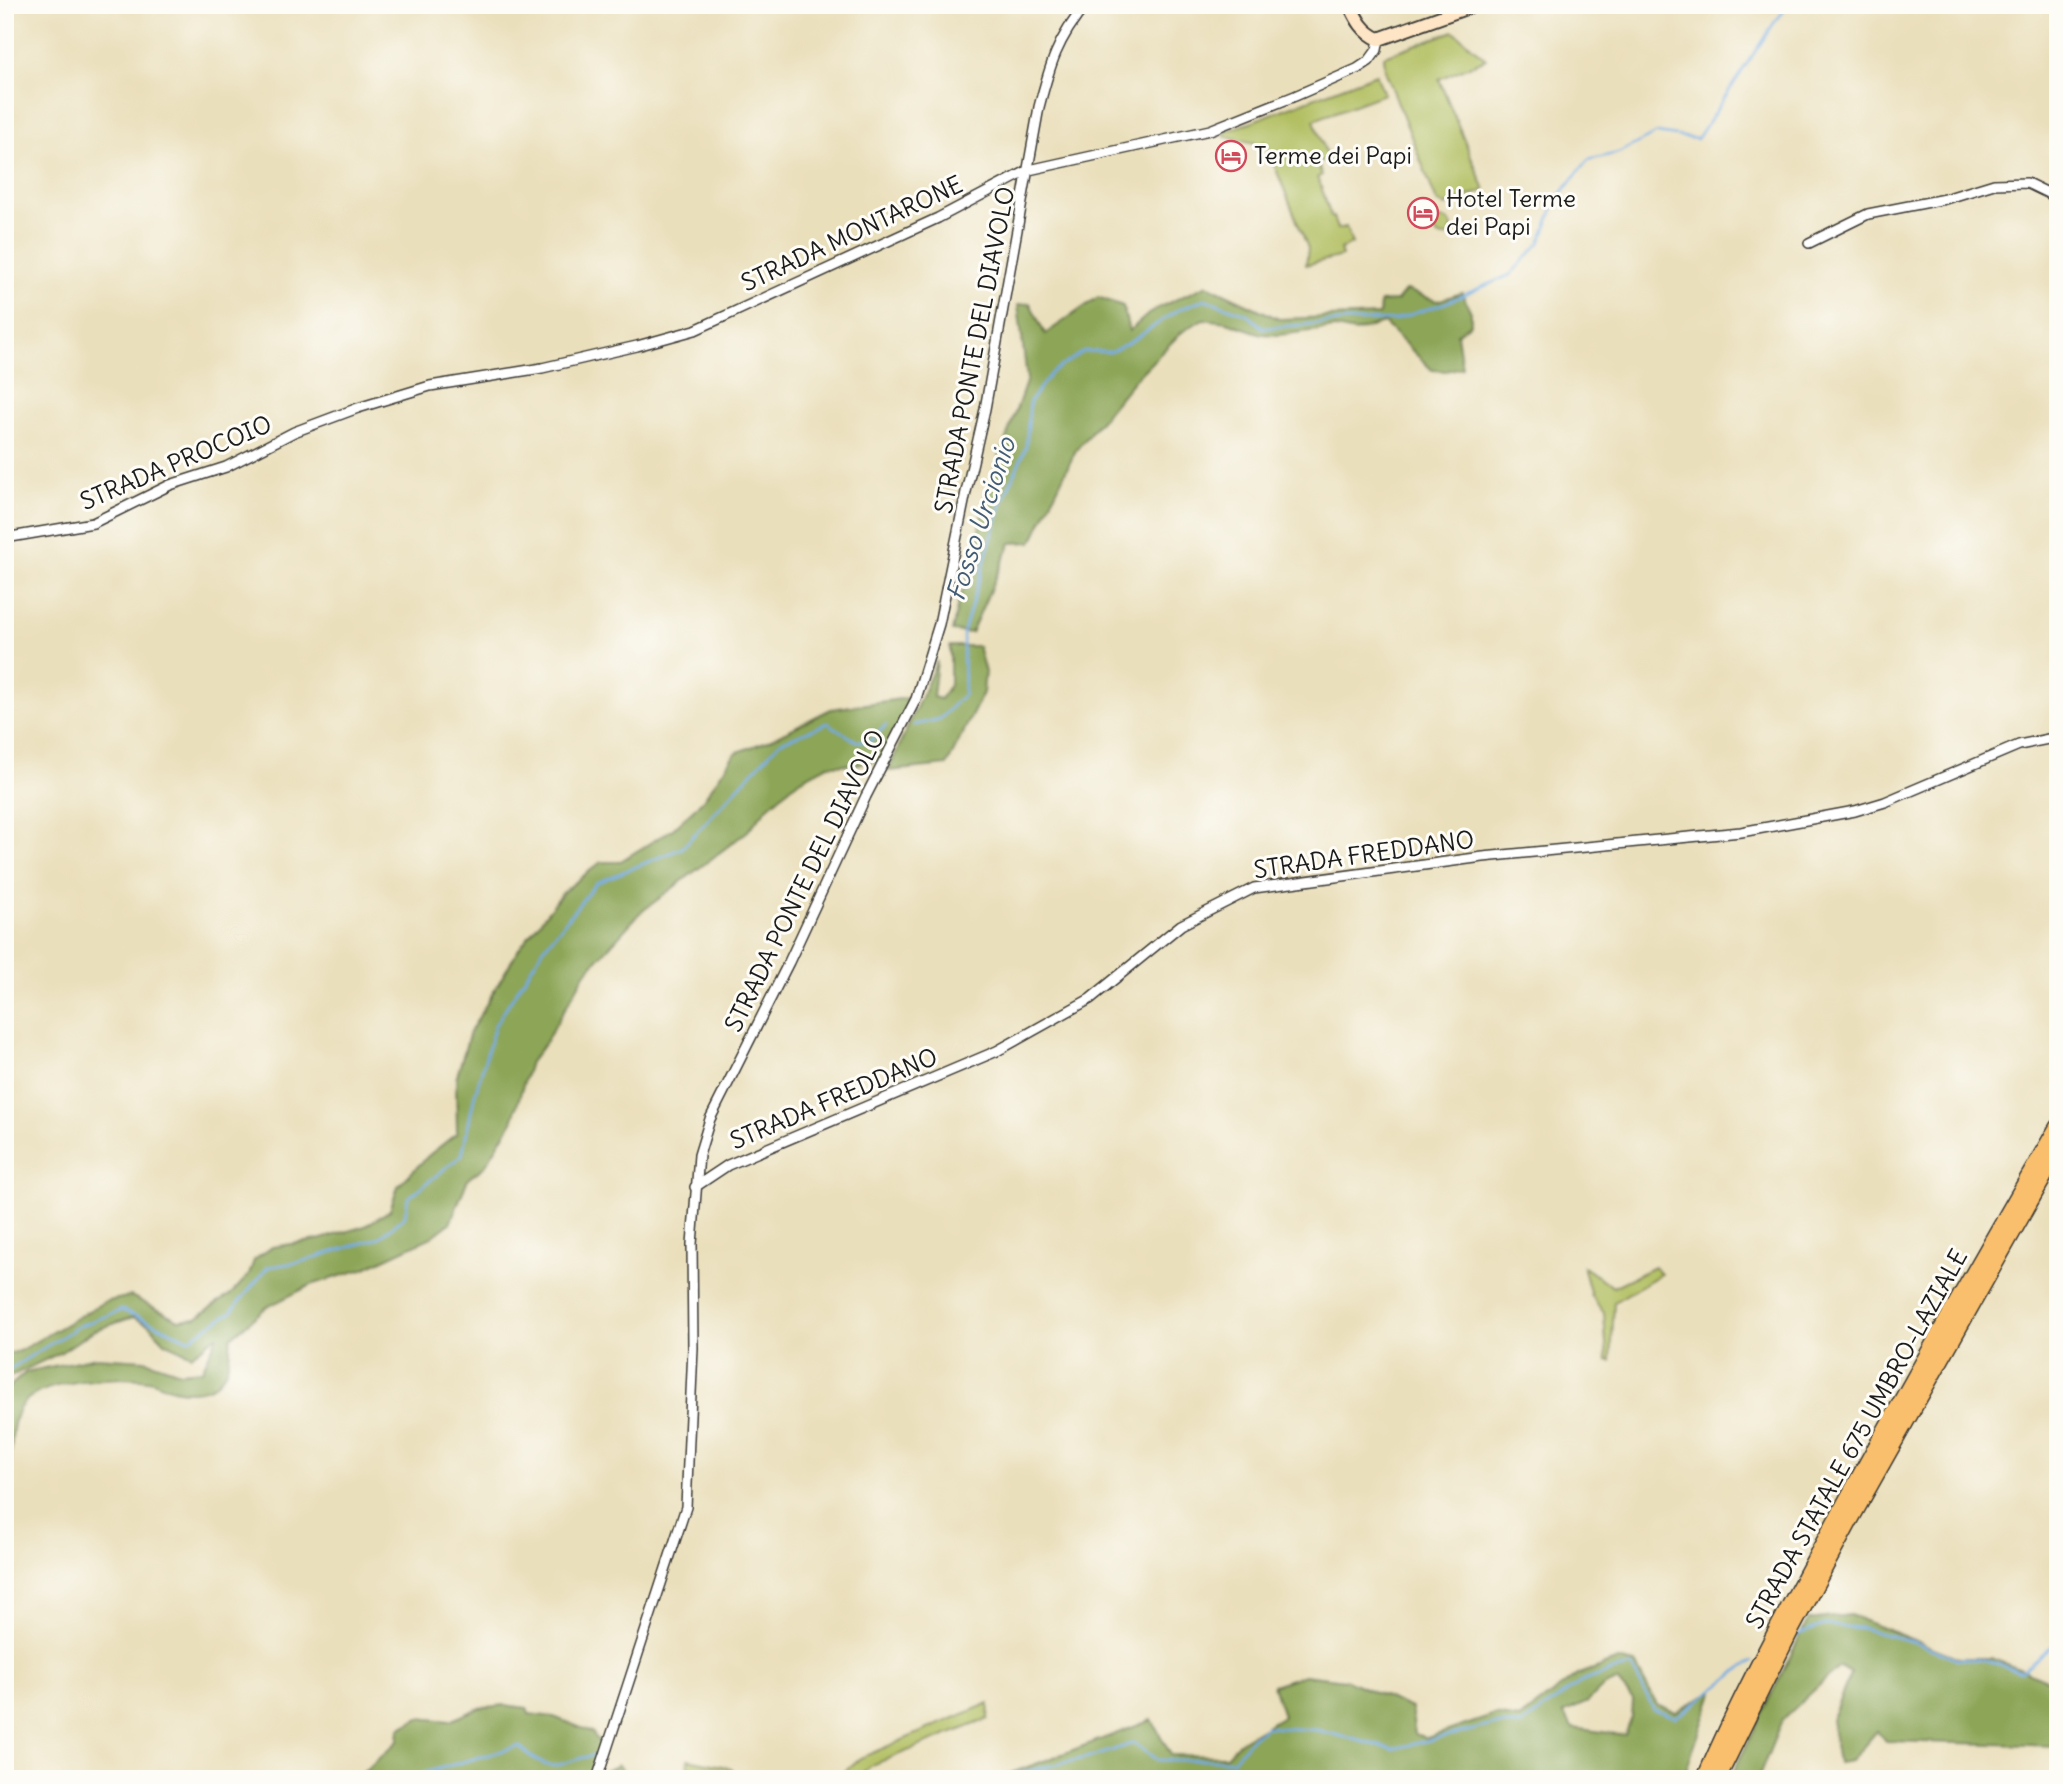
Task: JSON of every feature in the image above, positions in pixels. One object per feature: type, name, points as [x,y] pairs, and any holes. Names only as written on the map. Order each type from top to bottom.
[{"type":"highway","name":"STRADA STATALE 675 UMBRO-LAZIALE","points":[[1901,1414],[2058,1127]]},
{"type":"highway","name":"STRADA STATALE 675 UMBRO-LAZIALE","points":[[1712,1778],[1778,1627],[2058,1151]]},
{"type":"street","name":"STRADA PONTE DEL DIAVOLO","points":[[597,1779],[686,1507],[693,1348],[692,1244],[699,1155],[710,1119],[789,962],[866,796],[916,699],[940,624],[985,409],[1039,107],[1050,63],[1071,23],[1086,5]]},
{"type":"street","points":[[1350,5],[1357,21],[1368,34],[1379,39],[1474,5]]},
{"type":"street","name":"STRADA MONTARONE","points":[[358,408],[430,386],[542,368],[695,330],[938,218],[1029,170],[1210,130],[1357,69],[1369,61],[1377,50],[1379,39]]},
{"type":"street","points":[[1809,243],[1868,214],[1945,199],[1994,184],[2027,183],[2058,198]]},
{"type":"street","name":"STRADA PROCOIO","points":[[5,538],[93,523],[170,485],[226,467],[294,432],[358,408]]},
{"type":"street","name":"STRADA FREDDANO","points":[[695,1187],[728,1165],[997,1051],[1090,999],[1181,925],[1254,888],[1483,857],[1741,832],[1855,811],[1885,802],[2019,745],[2058,737]]},
{"type":"green space","points":[[1454,31],[1486,59],[1439,79],[1485,190],[1445,206],[1437,202],[1385,70],[1384,56]]},
{"type":"green space","points":[[1376,74],[1384,94],[1314,120],[1328,159],[1317,163],[1322,175],[1318,177],[1337,229],[1346,227],[1352,244],[1340,249],[1342,256],[1306,265],[1308,248],[1265,142],[1259,144],[1225,136],[1224,132]]},
{"type":"green space","points":[[1443,219],[1449,222],[1452,228],[1449,234],[1443,237],[1437,234],[1434,228],[1437,222]]},
{"type":"green space","points":[[1207,285],[1279,319],[1379,315],[1380,302],[1397,301],[1406,290],[1437,301],[1462,293],[1471,312],[1471,323],[1457,334],[1462,367],[1446,371],[1432,370],[1384,323],[1355,332],[1335,328],[1279,335],[1261,334],[1227,322],[1203,319],[1182,332],[1135,379],[1076,450],[1032,542],[1011,543],[971,633],[952,631],[958,603],[975,554],[985,498],[1027,379],[1018,305],[1030,303],[1045,334],[1098,297],[1123,306],[1129,331],[1153,310]]},
{"type":"green space","points":[[950,646],[978,646],[985,672],[983,693],[947,765],[888,771],[937,661],[933,697],[940,699],[950,685]]},
{"type":"green space","points":[[914,697],[882,760],[828,765],[798,781],[768,807],[748,831],[640,913],[586,972],[544,1045],[530,1062],[512,1122],[485,1166],[468,1179],[450,1223],[432,1237],[363,1269],[311,1285],[267,1307],[231,1337],[224,1375],[210,1387],[183,1391],[148,1380],[100,1379],[61,1385],[30,1397],[18,1411],[11,1463],[5,1471],[5,1391],[26,1372],[96,1357],[145,1360],[180,1372],[202,1370],[218,1335],[191,1355],[165,1342],[148,1324],[133,1317],[93,1331],[60,1353],[5,1379],[5,1355],[19,1351],[104,1302],[131,1296],[179,1320],[196,1318],[231,1294],[249,1275],[254,1260],[272,1247],[318,1240],[365,1226],[390,1210],[398,1186],[429,1155],[457,1133],[456,1079],[470,1032],[518,950],[563,892],[601,862],[619,862],[674,828],[703,800],[735,753],[767,741],[831,709]]},
{"type":"green space","points":[[1583,1266],[1613,1287],[1654,1267],[1661,1274],[1614,1302],[1611,1361],[1607,1360],[1604,1313],[1591,1296]]},
{"type":"green space","points":[[1850,1615],[1959,1658],[1991,1658],[2052,1682],[2058,1675],[2058,1746],[1885,1741],[1877,1731],[1851,1761],[1838,1763],[1831,1720],[1851,1673],[1839,1667],[1782,1720],[1758,1779],[1730,1779],[1808,1620]]},
{"type":"green space","points":[[1618,1660],[1635,1664],[1657,1705],[1676,1712],[1714,1690],[1683,1779],[996,1779],[1152,1720],[1171,1755],[1226,1756],[1239,1742],[1283,1716],[1273,1685],[1304,1675],[1346,1680],[1411,1708],[1415,1734],[1427,1738],[1495,1715],[1519,1719],[1577,1675]],"holes":[[[1617,1681],[1633,1700],[1632,1717],[1625,1735],[1573,1728],[1563,1713],[1588,1702],[1603,1687]]]},
{"type":"green space","points":[[989,1703],[988,1719],[872,1765],[855,1779],[836,1779],[860,1758]]},
{"type":"green space","points":[[504,1705],[527,1708],[529,1714],[554,1717],[592,1732],[603,1748],[592,1779],[356,1779],[398,1741],[399,1729],[419,1718],[450,1721],[479,1708]]},
{"type":"green space","points":[[688,1759],[731,1768],[741,1779],[720,1779],[689,1769]]},
{"type":"green space","points":[[618,1765],[629,1779],[603,1779],[605,1771]]},
{"type":"waterway","name":"Fosso Urcionio","points":[[914,725],[940,719],[964,694],[963,634],[1002,503],[1026,447],[1030,401],[1051,373],[1084,351],[1111,352],[1176,311],[1204,299],[1247,314],[1263,328],[1394,320],[1445,303],[1510,275],[1540,243],[1557,199],[1588,160],[1618,153],[1657,133],[1697,139],[1774,23],[1789,5]]},
{"type":"waterway","points":[[5,1372],[79,1326],[122,1310],[189,1339],[231,1312],[268,1267],[300,1262],[379,1238],[405,1216],[408,1198],[462,1155],[474,1098],[495,1025],[544,948],[596,883],[682,848],[780,742],[828,723],[856,741],[869,742],[886,725]]},
{"type":"waterway","points":[[1795,1636],[1824,1625],[1861,1628],[1914,1642],[1958,1659],[1986,1660],[2021,1672],[2058,1641]]},
{"type":"waterway","points":[[1009,1779],[1019,1773],[1098,1755],[1134,1743],[1157,1760],[1233,1760],[1265,1727],[1317,1730],[1392,1749],[1493,1725],[1522,1725],[1581,1682],[1632,1667],[1654,1710],[1676,1717],[1753,1661]]},
{"type":"waterway","points":[[402,1779],[519,1746],[541,1762],[555,1766],[595,1755]]},
{"type":"waterway","points":[[611,1770],[617,1779]]},
{"type":"place","name":"Terme dei Papi","points":[[1231,156]]},
{"type":"place","name":"Hotel Terme dei Papi","points":[[1423,213]]}]
